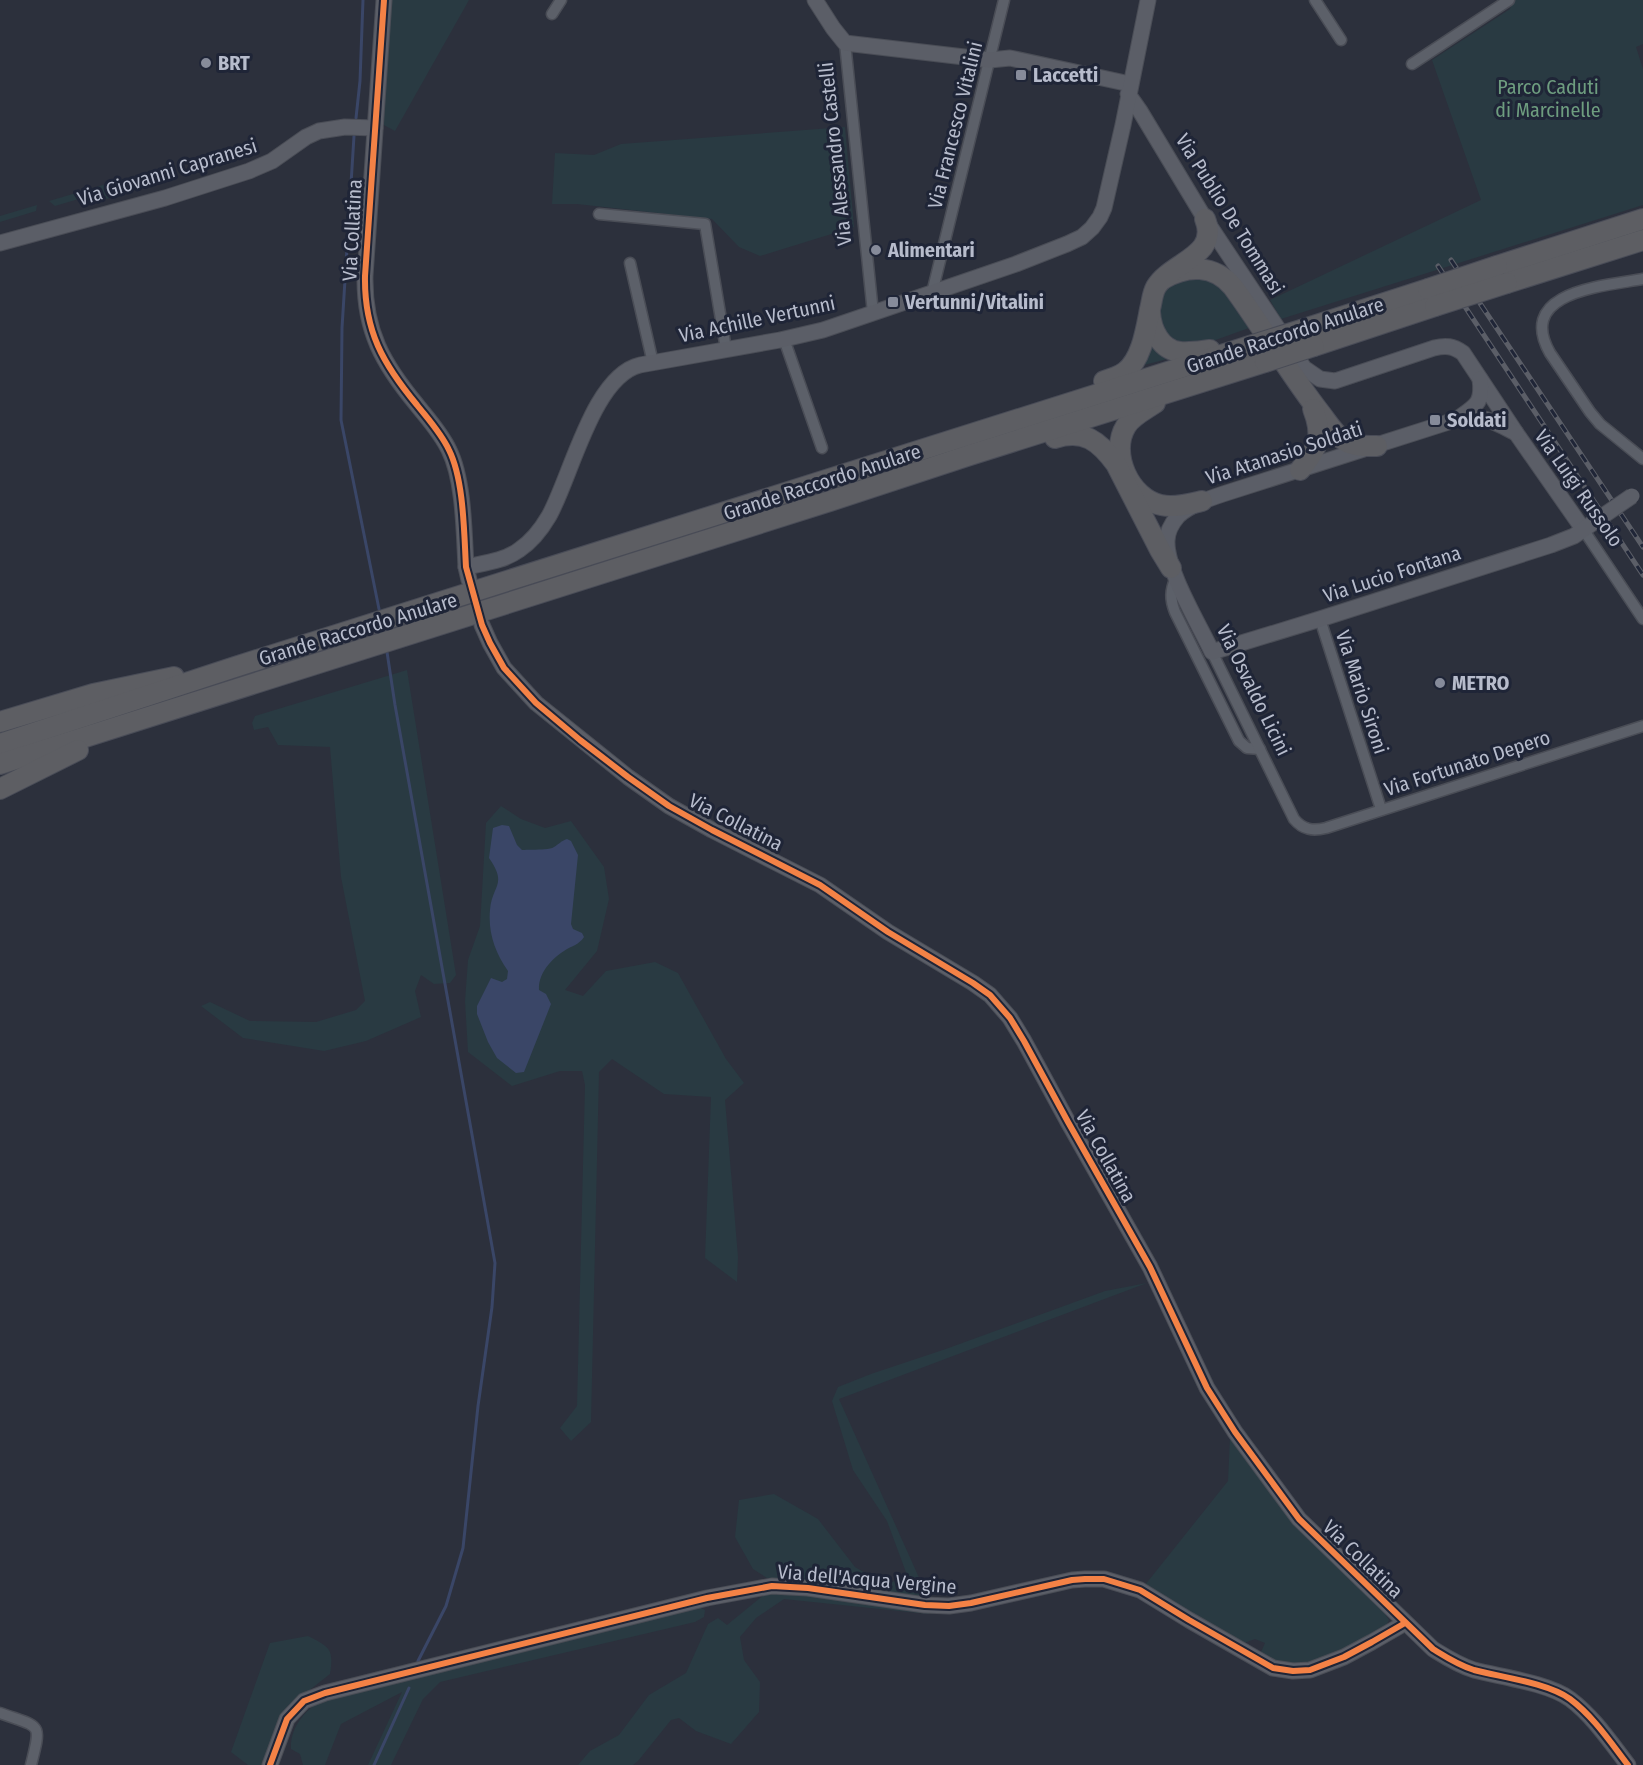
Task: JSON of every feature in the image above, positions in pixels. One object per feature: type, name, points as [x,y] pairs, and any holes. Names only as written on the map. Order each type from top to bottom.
[{"type":"highway","points":[[1017,419],[1125,372],[1131,366],[1139,351],[1156,288],[1163,279],[1203,248],[1208,232],[1205,219]]},
{"type":"highway","name":"Grande Raccordo Anulare","points":[[0,764],[1314,346],[1431,297],[1497,266],[1643,219]]},
{"type":"highway","name":"Grande Raccordo Anulare","points":[[0,744],[236,667],[1304,329],[1431,297],[1507,283],[1643,240]]},
{"type":"highway","points":[[1163,279],[1181,271],[1197,268],[1212,271],[1229,282],[1310,401],[1333,430],[1346,442],[1359,446],[1377,446]]},
{"type":"highway","points":[[1150,309],[1157,337],[1175,351],[1183,353],[1251,346]]},
{"type":"highway","points":[[1202,501],[1169,506],[1157,504],[1143,497],[1133,487],[1126,472],[1120,446],[1123,432],[1131,420],[1173,394],[1205,381]]},
{"type":"highway","points":[[1300,470],[1315,450],[1319,438],[1318,421],[1310,401]]},
{"type":"highway","points":[[970,455],[1067,435],[1085,436],[1100,444],[1116,464],[1174,573]]},
{"type":"highway","points":[[0,722],[116,688],[236,667]]},
{"type":"highway","points":[[0,789],[142,719]]},
{"type":"street","name":"Via Collatina","points":[[384,0],[365,299],[377,346],[392,371],[451,453],[457,473],[468,574]]},
{"type":"street","points":[[552,14],[561,0]]},
{"type":"street","name":"Via Alessandro Castelli","points":[[815,0],[845,43],[873,313]]},
{"type":"street","name":"Via Francesco Vitalini","points":[[932,293],[1004,0]]},
{"type":"street","name":"Via Achille Vertunni","points":[[468,574],[519,550],[534,536],[553,508],[604,394],[627,370],[823,330],[1016,264],[1082,237],[1095,225],[1104,208],[1148,0]]},
{"type":"street","points":[[1315,0],[1341,40]]},
{"type":"street","points":[[1412,64],[1509,0]]},
{"type":"street","points":[[845,43],[1009,63],[1129,89]]},
{"type":"street","name":"Via Publio De Tommasi","points":[[1129,89],[1205,219],[1301,366],[1324,380],[1340,380],[1446,345],[1463,353],[1480,379]]},
{"type":"street","name":"Via Giovanni Capranesi","points":[[0,243],[165,198],[249,171],[272,161],[319,130],[345,127],[375,128]]},
{"type":"street","points":[[599,214],[705,224],[726,349]]},
{"type":"street","points":[[630,263],[653,363]]},
{"type":"street","points":[[1643,279],[1587,289],[1560,298],[1546,315],[1542,331],[1550,353],[1590,412],[1608,432],[1643,459]]},
{"type":"street","points":[[784,339],[822,448]]},
{"type":"street","name":"Via Atanasio Soldati","points":[[1458,419],[1480,401],[1482,393],[1480,379]]},
{"type":"street","name":"Via Luigi Russolo","points":[[1480,379],[1643,619]]},
{"type":"street","name":"Via Atanasio Soldati","points":[[1174,573],[1167,542],[1168,531],[1179,516],[1202,501],[1458,419],[1475,416],[1488,419],[1516,433]]},
{"type":"street","name":"Via Lucio Fontana","points":[[1212,652],[1551,545],[1583,530],[1637,493]]},
{"type":"street","points":[[1174,573],[1171,599],[1185,631],[1239,741],[1247,748],[1260,749]]},
{"type":"street","name":"Via Osvaldo Licini","points":[[1174,573],[1294,819],[1302,827]]},
{"type":"street","name":"Via Mario Sironi","points":[[1320,619],[1381,809]]},
{"type":"street","name":"Via Collatina","points":[[482,625],[504,668],[536,703],[628,777],[669,806],[820,885],[888,932],[974,983],[990,995],[1010,1018],[1024,1041],[1150,1267],[1207,1388],[1235,1432],[1299,1519],[1432,1649],[1473,1670],[1553,1690],[1570,1699],[1589,1717],[1628,1765]]},
{"type":"street","name":"Via Fortunato Depero","points":[[1302,827],[1320,830],[1643,726]]},
{"type":"street","name":"Via dell'Acqua Vergine","points":[[270,1765],[287,1719],[304,1701],[325,1693],[707,1598],[756,1588],[772,1586],[808,1588],[925,1605],[949,1606],[1072,1580],[1104,1579],[1140,1590],[1272,1668],[1293,1671],[1310,1670],[1344,1657],[1405,1623]]},
{"type":"street","points":[[0,1713],[31,1724],[37,1729],[38,1738],[31,1765]]},
{"type":"green space","points":[[390,0],[469,0],[395,131],[380,123]]},
{"type":"green space","name":"Parco Caduti di Marcinelle","points":[[1513,0],[1643,0],[1643,44],[1636,47],[1643,69],[1643,205],[1281,319],[1270,300],[1481,200],[1432,60],[1510,9]]},
{"type":"green space","points":[[845,127],[854,227],[760,256],[739,247],[712,219],[577,204],[552,204],[555,153],[594,155],[621,144]]},
{"type":"green space","points":[[114,182],[111,197],[107,199],[96,187]]},
{"type":"green space","points":[[83,191],[82,198],[55,206],[49,201]]},
{"type":"green space","points":[[37,205],[36,211],[0,222],[0,216]]},
{"type":"green space","points":[[1181,278],[1207,279],[1220,287],[1249,328],[1196,347],[1179,347],[1159,329],[1158,304],[1165,290]]},
{"type":"green space","points":[[1150,338],[1175,357],[1140,366]]},
{"type":"green space","points":[[407,670],[456,975],[450,983],[434,984],[421,975],[415,991],[421,1017],[366,1041],[324,1051],[243,1038],[201,1006],[210,1002],[250,1021],[316,1022],[356,1010],[365,1001],[341,877],[330,747],[278,745],[268,727],[254,730],[252,723],[255,716]]},
{"type":"green space","points":[[501,806],[521,819],[545,828],[571,821],[604,867],[609,899],[597,951],[565,990],[583,996],[606,971],[655,962],[678,973],[726,1059],[744,1083],[725,1100],[738,1257],[737,1282],[705,1258],[711,1097],[664,1094],[612,1059],[599,1072],[591,1422],[571,1441],[560,1428],[577,1406],[585,1085],[582,1071],[560,1071],[512,1086],[468,1052],[465,1001],[468,960],[480,926],[486,823]]},
{"type":"green space","points":[[1147,1283],[839,1399],[929,1600],[770,1580],[753,1569],[735,1537],[739,1500],[774,1494],[818,1519],[855,1567],[886,1585],[907,1575],[887,1521],[853,1470],[832,1401],[838,1387],[1105,1291]]},
{"type":"green space","points":[[1230,1438],[1252,1469],[1298,1524],[1374,1598],[1389,1620],[1384,1630],[1305,1667],[1269,1660],[1261,1652],[1265,1643],[1255,1639],[1244,1643],[1145,1585],[1228,1481]]},
{"type":"green space","points":[[801,1591],[929,1610],[929,1614],[784,1599],[756,1618],[740,1637],[744,1660],[760,1682],[759,1712],[731,1744],[696,1731],[679,1718],[671,1720],[633,1765],[578,1765],[590,1751],[619,1735],[649,1695],[686,1673],[708,1624],[718,1618],[727,1625],[766,1593]]},
{"type":"green space","points":[[699,1607],[705,1610],[704,1617],[695,1622],[440,1682],[423,1699],[391,1765],[368,1765],[402,1692],[341,1724],[325,1765],[303,1765],[300,1754],[291,1749],[293,1734],[300,1720],[322,1699]]},
{"type":"green space","points":[[308,1636],[329,1650],[331,1654],[330,1674],[302,1696],[267,1765],[248,1765],[231,1752],[270,1643]]},
{"type":"water","points":[[502,825],[509,826],[517,845],[522,850],[548,849],[567,839],[571,841],[578,855],[571,924],[573,929],[582,933],[584,937],[554,958],[543,973],[539,990],[546,994],[551,1004],[524,1072],[516,1073],[497,1058],[477,1014],[477,1006],[491,978],[502,982],[507,979],[508,971],[499,957],[490,927],[491,902],[498,880],[495,867],[489,858],[493,828]]},
{"type":"waterway","points":[[356,118],[360,81],[363,0]]},
{"type":"waterway","points":[[354,136],[342,328],[341,420],[379,609]]},
{"type":"waterway","points":[[387,652],[495,1263],[492,1307],[478,1406],[463,1548],[446,1606],[418,1661]]},
{"type":"waterway","points":[[374,1765],[409,1688]]},
{"type":"railway","points":[[1451,260],[1643,547]]},
{"type":"railway","points":[[1438,266],[1643,575]]},
{"type":"cycle path","points":[[384,0],[365,276],[368,314],[385,361],[434,426],[454,462],[462,507],[466,567],[482,625],[504,668],[536,703],[580,740],[669,806],[820,885],[888,932],[990,995],[1010,1018],[1024,1041],[1150,1267],[1207,1388],[1235,1432],[1299,1519],[1433,1649],[1468,1668],[1561,1693],[1586,1713],[1628,1765]]},
{"type":"cycle path","points":[[270,1765],[287,1719],[304,1701],[325,1693],[707,1598],[772,1586],[808,1588],[925,1605],[949,1606],[1072,1580],[1104,1579],[1140,1590],[1273,1668],[1293,1671],[1310,1670],[1344,1657],[1405,1623]]},
{"type":"place","name":"BRT","points":[[206,63]]},
{"type":"place","name":"Laccetti","points":[[1021,75]]},
{"type":"place","name":"Alimentari","points":[[876,250]]},
{"type":"place","name":"Vertunni/Vitalini","points":[[893,302]]},
{"type":"place","name":"Soldati","points":[[1435,420]]},
{"type":"place","name":"METRO","points":[[1440,683]]}]
